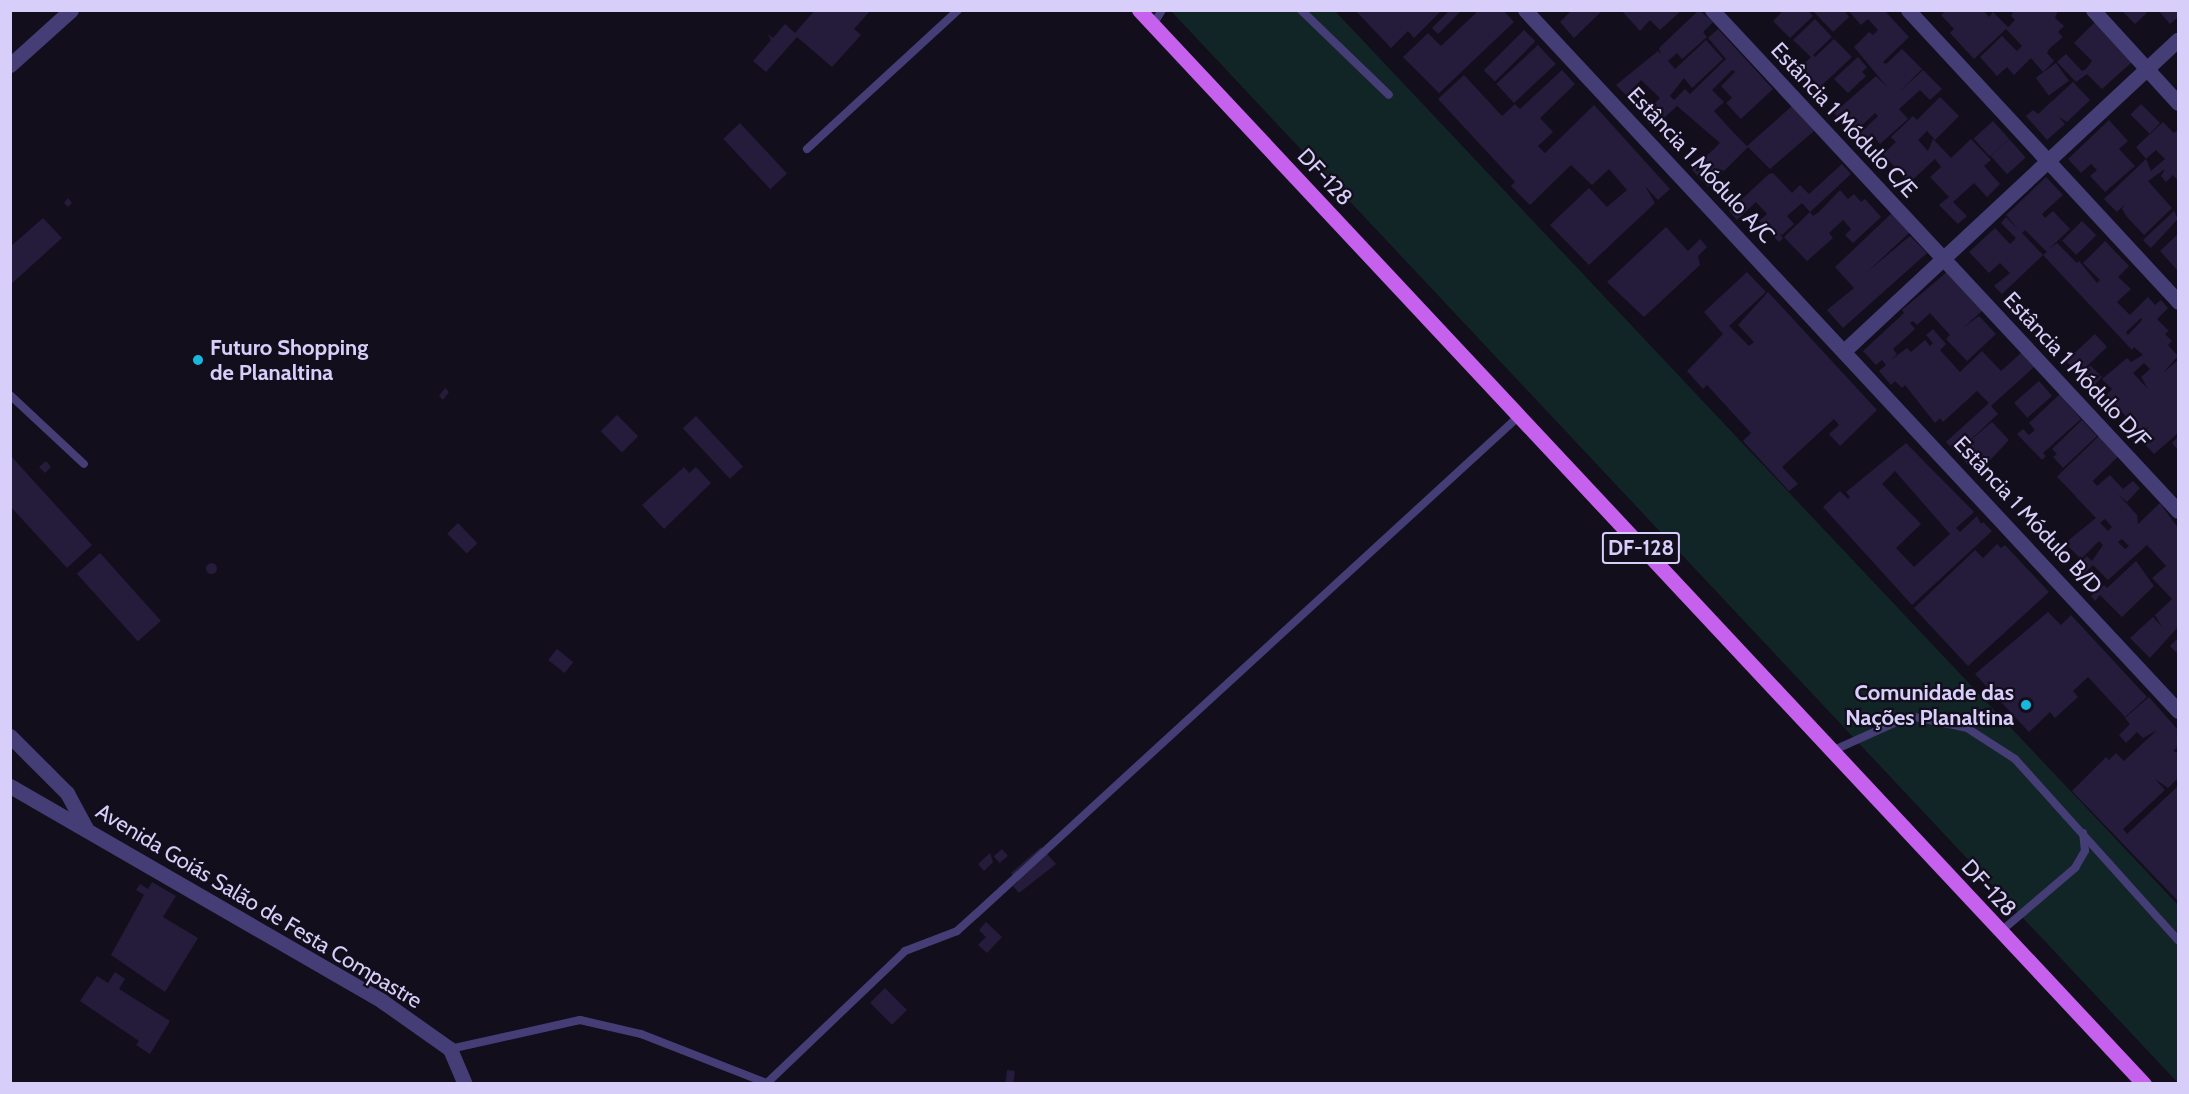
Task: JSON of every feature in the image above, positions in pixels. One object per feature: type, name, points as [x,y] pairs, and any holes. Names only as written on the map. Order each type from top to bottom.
[{"type":"main road","name":"DF-128","points":[[1139,10],[1830,751],[2144,1083]]},
{"type":"street","points":[[10,65],[70,10]]},
{"type":"street","name":"Estância 1 Módulo A/C","points":[[1525,10],[1845,350]]},
{"type":"street","name":"Estância 1 Módulo C/E","points":[[1712,10],[1943,260]]},
{"type":"street","points":[[1908,10],[2178,302]]},
{"type":"street","points":[[2093,10],[2178,103]]},
{"type":"street","points":[[1845,350],[1943,260],[2046,159],[2178,40]]},
{"type":"street","name":"Estância 1 Módulo D/F","points":[[1943,260],[2178,511]]},
{"type":"street","name":"Estância 1 Módulo B/D","points":[[1845,350],[2178,711]]},
{"type":"street","points":[[10,736],[67,793],[87,830]]},
{"type":"street","name":"Avenida Goiás Salão de Festa Compastre","points":[[10,786],[382,1001],[450,1049]]},
{"type":"street","points":[[450,1049],[465,1083]]},
{"type":"lane","points":[[807,149],[958,10]]},
{"type":"lane","points":[[1153,25],[1161,10]]},
{"type":"lane","points":[[1301,10],[1389,94]]},
{"type":"lane","points":[[10,395],[84,464]]},
{"type":"lane","points":[[450,1049],[580,1020],[641,1034],[767,1083],[905,951],[957,931],[1518,417]]},
{"type":"lane","points":[[1830,751],[1910,716],[1967,728],[2015,759],[2178,940]]},
{"type":"lane","points":[[2000,932],[2075,868],[2085,851],[2083,833]]},
{"type":"green space","points":[[1171,11],[1335,11],[2178,905],[2178,1083]]},
{"type":"building","points":[[815,10],[871,10],[854,29],[861,35],[832,67],[797,37],[766,72],[753,61],[771,40],[768,34],[773,38],[785,24],[795,33]]},
{"type":"building","points":[[1355,10],[1442,10],[1414,38],[1408,31],[1391,48]]},
{"type":"building","points":[[1450,10],[1462,10],[1438,34],[1432,28]]},
{"type":"building","points":[[1479,10],[1503,10],[1514,22],[1439,93],[1403,57],[1428,33],[1441,46]]},
{"type":"building","points":[[1572,10],[1603,10],[1574,38],[1560,22]]},
{"type":"building","points":[[1621,10],[1682,10],[1660,30],[1650,20],[1640,31]]},
{"type":"building","points":[[1699,10],[1713,22],[1703,32],[1707,37],[1682,59],[1677,53],[1668,61],[1675,69],[1706,40],[1723,59],[1692,88],[1684,78],[1670,96],[1674,100],[1685,89],[1690,94],[1726,59],[1708,38],[1718,29],[1773,89],[1741,119],[1726,103],[1732,98],[1721,86],[1735,72],[1732,70],[1712,90],[1724,102],[1714,111],[1732,131],[1747,146],[1792,106],[1814,131],[1770,169],[1748,147],[1708,187],[1692,170],[1720,143],[1677,106],[1653,128],[1642,116],[1660,98],[1641,80],[1626,95],[1616,85],[1658,51],[1661,54],[1659,48]]},
{"type":"building","points":[[1784,10],[1808,10],[1813,16],[1790,38],[1773,21]]},
{"type":"building","points":[[1812,10],[1844,10],[1849,17],[1833,32]]},
{"type":"building","points":[[1848,10],[1884,10],[1909,37],[1883,62],[1886,64],[1902,49],[1922,69],[1898,93],[1923,70],[1942,89],[1930,100],[1920,90],[1899,109],[1908,119],[1880,144],[1874,137],[1865,145],[1857,136],[1878,116],[1875,113],[1853,134],[1834,113],[1876,76],[1888,88],[1854,47],[1869,32],[1873,35],[1878,30],[1868,19],[1861,25]]},
{"type":"building","points":[[1946,10],[1983,10],[1989,17],[1993,12],[2008,27],[2015,20],[2011,16],[2014,10],[2058,10],[2055,18],[2064,26],[2058,32],[2063,37],[2049,49],[2047,53],[2054,61],[2043,72],[2031,58],[2014,75],[2007,67],[1997,76],[1980,57],[2002,36],[2017,51],[2022,46],[2006,29],[1974,59],[1950,33],[1954,29],[1941,15]]},
{"type":"building","points":[[2121,10],[2144,10],[2147,13],[2135,24]]},
{"type":"building","points":[[2158,10],[2178,10],[2178,17],[2170,24]]},
{"type":"building","points":[[1815,19],[1832,37],[1813,55],[1815,57],[1834,39],[1852,57],[1820,87],[1801,67],[1811,57],[1793,40]]},
{"type":"building","points":[[2095,22],[2132,62],[2102,89],[2087,74],[2076,82],[2057,62],[2066,54],[2082,71],[2086,69],[2092,61],[2074,43]]},
{"type":"building","points":[[1524,30],[1535,41],[1495,82],[1484,70]]},
{"type":"building","points":[[1538,45],[1556,64],[1514,103],[1496,84]]},
{"type":"building","points":[[1858,57],[1867,67],[1862,72],[1866,76],[1848,93],[1834,79]]},
{"type":"building","points":[[2056,63],[2069,81],[2049,95],[2036,78]]},
{"type":"building","points":[[1562,70],[1575,84],[1540,118],[1553,132],[1538,146],[1545,153],[1594,105],[1670,189],[1658,200],[1645,186],[1655,203],[1589,265],[1550,225],[1589,188],[1607,207],[1627,190],[1609,169],[1592,185],[1571,165],[1530,205],[1511,186],[1515,182],[1438,99],[1464,75],[1502,116],[1515,104],[1520,109]]},
{"type":"building","points":[[2073,82],[2090,100],[2067,122],[2059,117],[2065,124],[2047,140],[2026,116],[2033,110],[2038,114]]},
{"type":"building","points":[[1940,97],[1959,116],[1935,140],[1927,131],[1918,140],[1928,151],[1933,139],[1951,158],[1971,139],[1991,160],[1984,166],[2000,184],[1987,197],[1974,183],[1953,202],[1967,216],[1958,224],[1939,205],[1949,197],[1930,177],[1941,167],[1935,159],[1909,183],[1883,154],[1896,142],[1891,137],[1913,116],[1917,120]]},
{"type":"building","points":[[2141,104],[2160,123],[2149,134],[2130,115]]},
{"type":"building","points":[[2109,120],[2128,141],[2119,149],[2135,166],[2105,192],[2090,176],[2097,170],[2091,164],[2081,173],[2068,159]]},
{"type":"building","points":[[1993,121],[2009,139],[1990,156],[1974,138]]},
{"type":"building","points":[[2163,122],[2174,133],[2178,130],[2178,181],[2173,175],[2166,182],[2161,176],[2165,169],[2148,181],[2172,208],[2144,235],[2122,209],[2125,204],[2117,212],[2104,199],[2146,159],[2136,147]],"holes":[[[2156,150],[2165,159],[2151,171],[2146,159]]]},
{"type":"building","points":[[740,123],[787,173],[770,189],[723,139]]},
{"type":"building","points":[[2009,139],[2026,158],[2007,174],[1990,156]]},
{"type":"building","points":[[1842,164],[1851,174],[1810,212],[1802,203],[1787,216],[1794,224],[1782,235],[1779,233],[1783,238],[1779,242],[1759,221],[1767,214],[1756,202],[1737,220],[1729,211],[1769,174],[1773,173],[1792,193],[1800,185],[1809,194]]},
{"type":"building","points":[[2046,177],[2063,195],[2042,214],[2045,218],[2053,211],[2070,229],[2048,250],[2057,243],[2077,263],[2079,261],[2097,283],[2100,280],[2083,263],[2105,241],[2129,266],[2118,277],[2131,289],[2117,302],[2130,315],[2148,297],[2155,305],[2161,300],[2168,308],[2157,319],[2169,331],[2165,334],[2172,341],[2168,345],[2178,356],[2163,373],[2178,360],[2178,433],[2154,454],[2138,437],[2149,427],[2140,431],[2106,395],[2112,389],[2102,379],[2127,358],[2131,362],[2143,355],[2134,347],[2132,350],[2043,255],[2002,294],[1994,286],[2010,273],[2000,263],[1989,273],[1969,252],[1995,228],[2010,244],[2016,238],[2001,223],[2006,217],[2019,230],[2006,215]],"holes":[[[2025,230],[2047,252],[2043,255],[2022,233]],[[2141,318],[2142,320],[2128,335],[2126,332]],[[2144,363],[2150,369],[2141,377],[2148,389],[2133,373]]]},
{"type":"building","points":[[1840,190],[1848,199],[1854,194],[1861,202],[1865,199],[1881,217],[1853,243],[1845,235],[1851,229],[1843,220],[1829,233],[1833,238],[1807,261],[1784,237],[1810,212],[1813,216],[1819,212]]},
{"type":"building","points":[[68,198],[72,203],[68,207],[64,203]]},
{"type":"building","points":[[2174,211],[2178,219],[2151,248],[2143,240]]},
{"type":"building","points":[[1892,213],[1910,232],[1866,273],[1910,236],[1927,253],[1843,328],[1827,310],[1854,288],[1835,267]]},
{"type":"building","points":[[43,218],[62,238],[10,285],[10,247]]},
{"type":"building","points":[[2082,221],[2096,235],[2076,255],[2062,241]]},
{"type":"building","points":[[1666,227],[1688,251],[1700,239],[1707,247],[1698,256],[1700,265],[1644,317],[1607,282]]},
{"type":"building","points":[[2178,234],[2178,271],[2160,251]]},
{"type":"building","points":[[1747,272],[1766,292],[1729,326],[1749,346],[1754,342],[1738,325],[1768,292],[1877,410],[1840,446],[1829,434],[1839,425],[1834,419],[1782,467],[1798,484],[1789,491],[1743,441],[1751,433],[1707,385],[1703,389],[1687,371],[1723,334],[1704,312]]},
{"type":"building","points":[[1947,272],[1983,310],[1963,328],[1979,316],[1996,334],[1967,361],[1946,339],[1950,335],[1930,313],[1917,325],[1913,321],[1910,323],[1915,329],[1893,349],[1897,354],[1891,360],[1907,348],[1911,352],[1925,340],[1930,346],[1933,343],[1926,335],[1933,329],[1946,344],[1940,350],[1960,372],[1982,351],[2001,371],[2022,352],[2035,366],[1991,406],[1998,414],[1965,445],[1992,422],[2009,440],[1977,474],[1946,442],[1989,403],[1977,391],[1943,422],[1940,418],[1935,423],[1905,385],[1902,388],[1895,381],[1891,385],[1879,371],[1886,365],[1882,360],[1876,365],[1863,351],[1904,313],[1902,310]]},
{"type":"building","points":[[2095,334],[2107,347],[2086,367],[2091,366],[2102,377],[2092,388],[2066,361]]},
{"type":"building","points":[[2039,381],[2052,396],[2027,418],[2014,403]]},
{"type":"building","points":[[445,388],[449,392],[443,400],[439,396]]},
{"type":"building","points":[[2060,394],[2081,419],[2043,453],[2046,456],[2042,460],[2017,434],[2023,429],[2029,435],[2035,430],[2029,423]]},
{"type":"building","points":[[617,415],[638,436],[622,452],[601,431]]},
{"type":"building","points":[[696,416],[743,466],[730,479],[683,428]]},
{"type":"building","points":[[2082,420],[2097,436],[2063,468],[2053,457],[2057,454],[2052,449]]},
{"type":"building","points":[[2100,435],[2119,455],[2076,497],[2057,477]]},
{"type":"building","points":[[2178,437],[2178,450],[2172,443]]},
{"type":"building","points":[[1906,443],[1974,512],[1956,528],[1960,532],[1977,516],[1981,524],[1983,522],[1992,531],[1912,605],[1823,507],[1840,491],[1848,499],[1850,497],[1846,492]],"holes":[[[1895,471],[1950,534],[1914,567],[1896,548],[1921,524],[1882,484]]]},
{"type":"building","points":[[10,455],[92,545],[67,568],[10,506]]},
{"type":"building","points":[[46,461],[51,467],[45,473],[39,467]]},
{"type":"building","points":[[684,467],[689,473],[696,467],[711,483],[664,529],[642,505]]},
{"type":"building","points":[[2110,475],[2123,489],[2133,481],[2140,488],[2127,502],[2118,494],[2137,515],[2138,524],[2160,503],[2178,528],[2178,627],[2150,658],[2130,638],[2153,617],[2162,627],[2155,615],[2172,599],[2152,578],[2166,566],[2147,545],[2108,580],[2093,565],[2077,581],[2070,573],[2087,556],[2092,561],[2103,545],[2099,541],[2081,559],[2065,543],[2096,518],[2075,496],[2092,480],[2097,486]],"holes":[[[2105,519],[2112,527],[2108,531],[2100,523]],[[2122,539],[2129,546],[2125,549],[2118,542]]]},
{"type":"building","points":[[458,523],[477,543],[467,554],[447,533]]},
{"type":"building","points":[[1997,544],[2001,548],[2005,545],[2049,592],[1968,666],[1914,608],[1975,550],[1983,558]]},
{"type":"building","points":[[100,553],[161,621],[138,641],[77,574]]},
{"type":"building","points":[[2136,561],[2154,586],[2122,617],[2100,595],[2095,601],[2091,596],[2104,585],[2107,588]]},
{"type":"building","points":[[211,562],[217,568],[211,574],[205,568]]},
{"type":"building","points":[[2048,612],[2061,625],[2071,615],[2147,697],[2125,717],[2088,677],[2073,691],[2078,697],[2055,718],[2050,712],[2029,732],[1975,674]]},
{"type":"building","points":[[2178,638],[2178,654],[2170,646]]},
{"type":"building","points":[[557,649],[573,662],[565,673],[548,660]]},
{"type":"building","points":[[2149,697],[2178,730],[2178,746],[2173,751],[2178,753],[2178,778],[2168,788],[2155,779],[2165,790],[2123,829],[2127,834],[2178,786],[2178,901],[2072,791],[2106,757],[2109,760],[2116,753],[2124,761],[2157,730],[2143,738],[2137,732],[2126,743],[2119,735],[2130,724],[2125,718]]},
{"type":"building","points":[[1041,847],[1056,864],[1019,893],[1013,886],[1018,882],[1011,873]]},
{"type":"building","points":[[1002,849],[1008,856],[1000,863],[994,856]]},
{"type":"building","points":[[990,853],[993,862],[984,871],[978,864]]},
{"type":"building","points":[[152,882],[176,896],[163,917],[198,938],[165,992],[111,955],[144,895],[136,890],[140,884],[148,889]]},
{"type":"building","points":[[986,922],[1002,937],[987,953],[978,945],[986,937],[979,930]]},
{"type":"building","points":[[115,972],[125,979],[119,989],[170,1021],[150,1054],[136,1045],[139,1041],[80,1001],[97,976],[108,983]]},
{"type":"building","points":[[885,988],[907,1010],[892,1025],[870,1003]]},
{"type":"building","points":[[1007,1070],[1015,1071],[1013,1084],[1005,1083]]},
{"type":"place","name":"Futuro Shopping de Planaltina","points":[[198,360]]},
{"type":"place","name":"Comunidade das Nações Planaltina","points":[[2026,705]]}]
